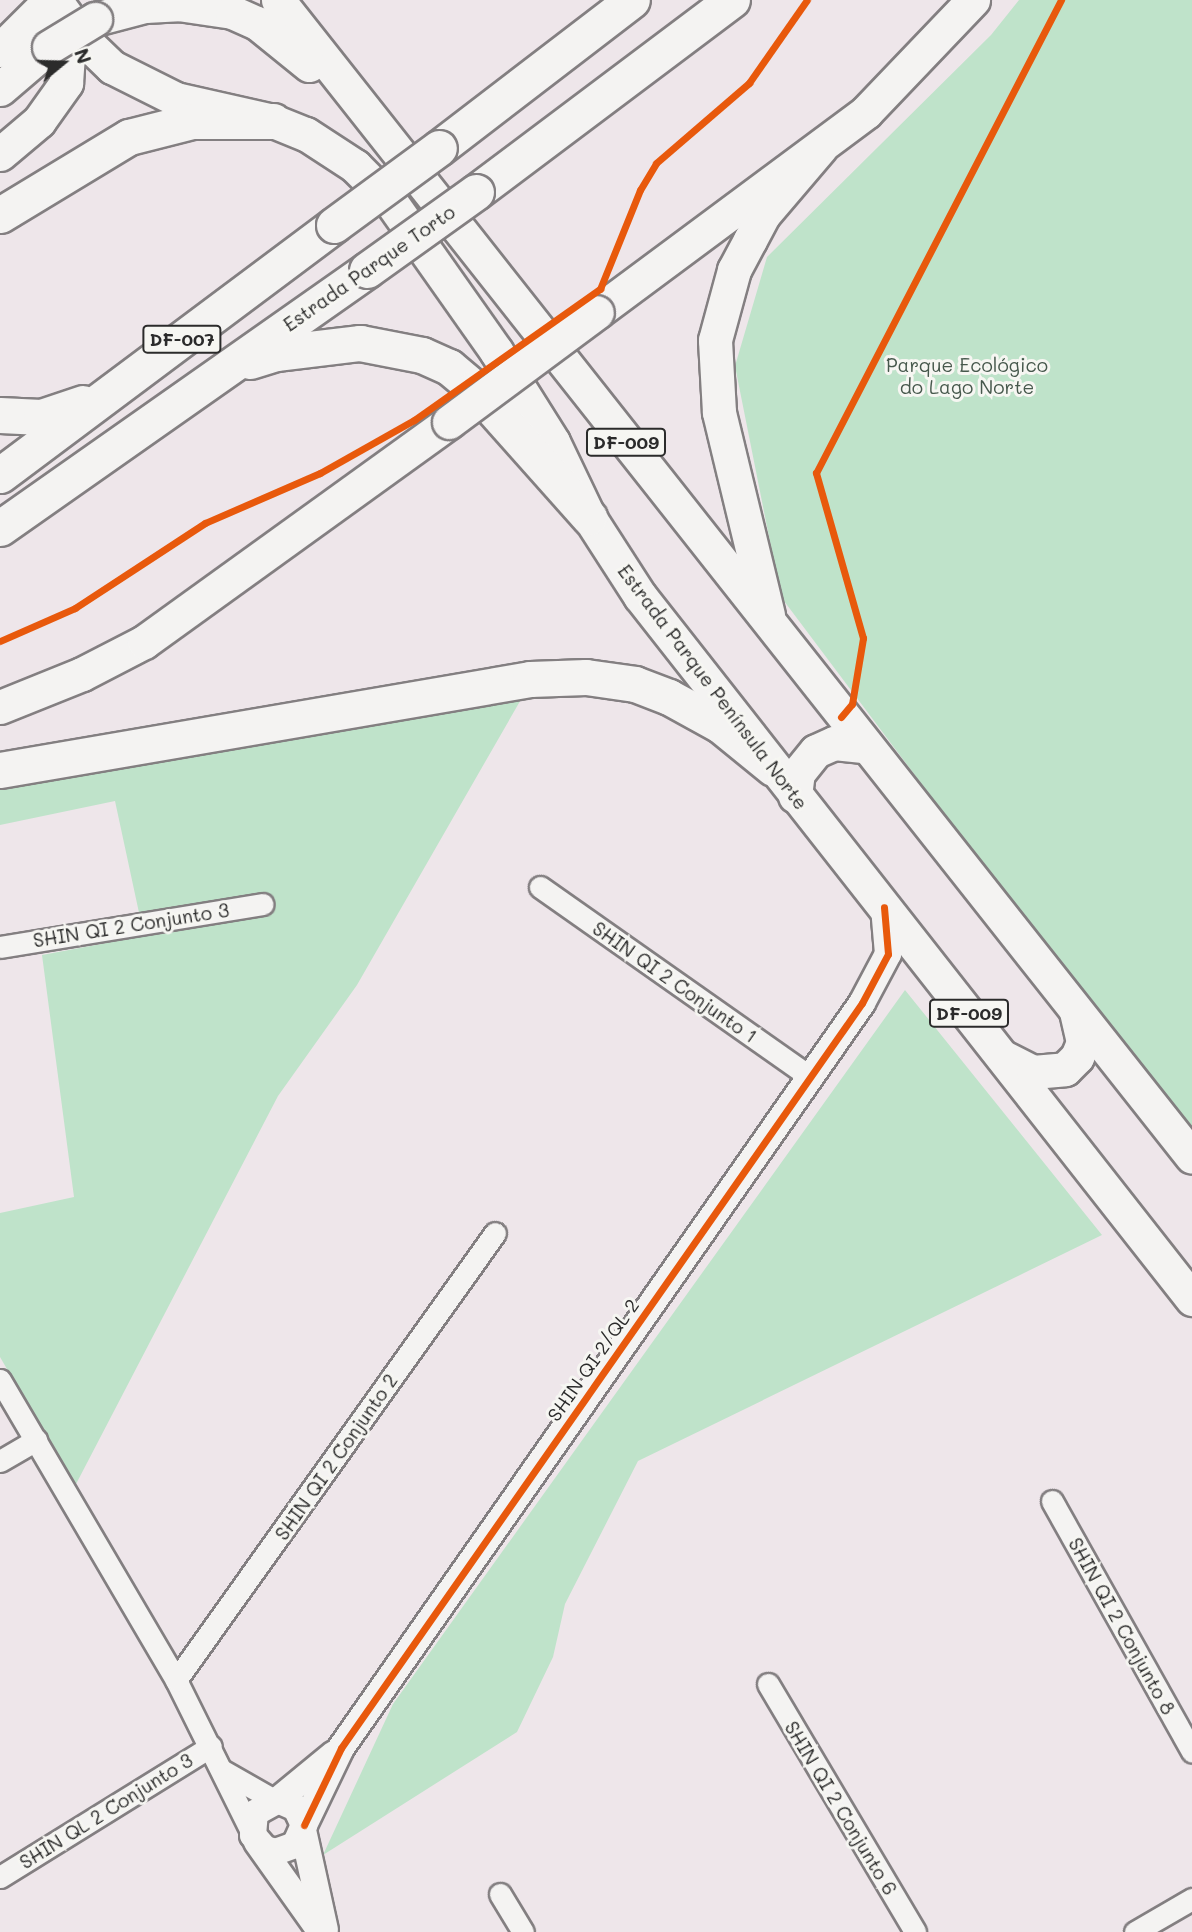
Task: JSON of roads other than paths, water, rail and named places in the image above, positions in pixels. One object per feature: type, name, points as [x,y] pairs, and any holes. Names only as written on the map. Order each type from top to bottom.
[{"type":"highway","name":"DF-007","points":[[0,475],[439,148],[632,0]]},
{"type":"highway","name":"Estrada Parque Torto","points":[[0,528],[477,192],[732,0]]},
{"type":"highway","points":[[0,215],[129,137],[192,121],[273,121]]},
{"type":"highway","points":[[223,370],[276,353],[360,343],[422,355],[449,367],[474,388],[589,517]]},
{"type":"highway","points":[[0,415],[41,417],[107,395]]},
{"type":"highway","points":[[0,770],[530,679],[586,677],[635,684],[669,697],[707,716],[773,768]]},
{"type":"main road","name":"DF-009","points":[[278,0],[863,746],[1192,1157]]},
{"type":"main road","points":[[0,707],[82,674],[144,642],[449,422],[821,147],[898,83],[973,0]]},
{"type":"main road","points":[[0,89],[49,47],[95,19],[145,6],[178,4],[232,12],[288,44],[387,139]]},
{"type":"main road","points":[[0,50],[50,5],[68,54],[66,83],[39,121],[0,154]]},
{"type":"main road","name":"Estrada Parque Península Norte","points":[[50,5],[93,49],[144,85],[176,99],[273,121],[332,148],[391,202],[496,351],[552,442],[589,517],[640,596],[742,722],[794,796],[1005,1058],[1192,1299]]},
{"type":"main road","points":[[771,626],[719,412],[715,340],[734,270],[750,240],[764,215],[821,147]]},
{"type":"main road","points":[[794,796],[798,773],[816,751],[834,743],[863,746]]},
{"type":"main road","points":[[1005,1058],[1033,1072],[1065,1069],[1077,1057],[1083,1042],[1076,1012]]},
{"type":"street","name":"SHIN QI 2 Conjunto 1","points":[[540,887],[810,1077]]},
{"type":"street","name":"SHIN QI 2 Conjunto 3","points":[[0,947],[262,904]]},
{"type":"street","name":"SHIN QI 2/QL 2","points":[[303,1828],[341,1748],[862,1003],[888,954],[884,907]]},
{"type":"street","name":"SHIN QI 2/QL 2","points":[[862,1003],[902,968],[936,971]]},
{"type":"street","name":"SHIN QI 2 Conjunto 2","points":[[176,1680],[495,1233]]},
{"type":"street","points":[[0,1380],[176,1680],[255,1839],[323,1932]]},
{"type":"street","points":[[0,1461],[36,1440]]},
{"type":"street","name":"SHIN QI 2 Conjunto 8","points":[[1052,1501],[1192,1752]]},
{"type":"street","name":"SHIN QI 2 Conjunto 6","points":[[768,1684],[915,1932]]},
{"type":"street","name":"SHIN QL 2 Conjunto 3","points":[[0,1877],[211,1746]]},
{"type":"street","name":"SHIN QI 2/QL 2","points":[[276,1800],[341,1748]]},
{"type":"street","points":[[223,1771],[296,1808],[303,1828],[323,1932]]},
{"type":"street","points":[[276,1800],[255,1813],[255,1839],[265,1849],[286,1851],[295,1845],[303,1828]]},
{"type":"street","points":[[500,1894],[523,1932]]},
{"type":"street","points":[[1135,1932],[1192,1899]]},
{"type":"park label","name":"Parque Ecológico do Lago Norte","points":[[967,376]]}]
